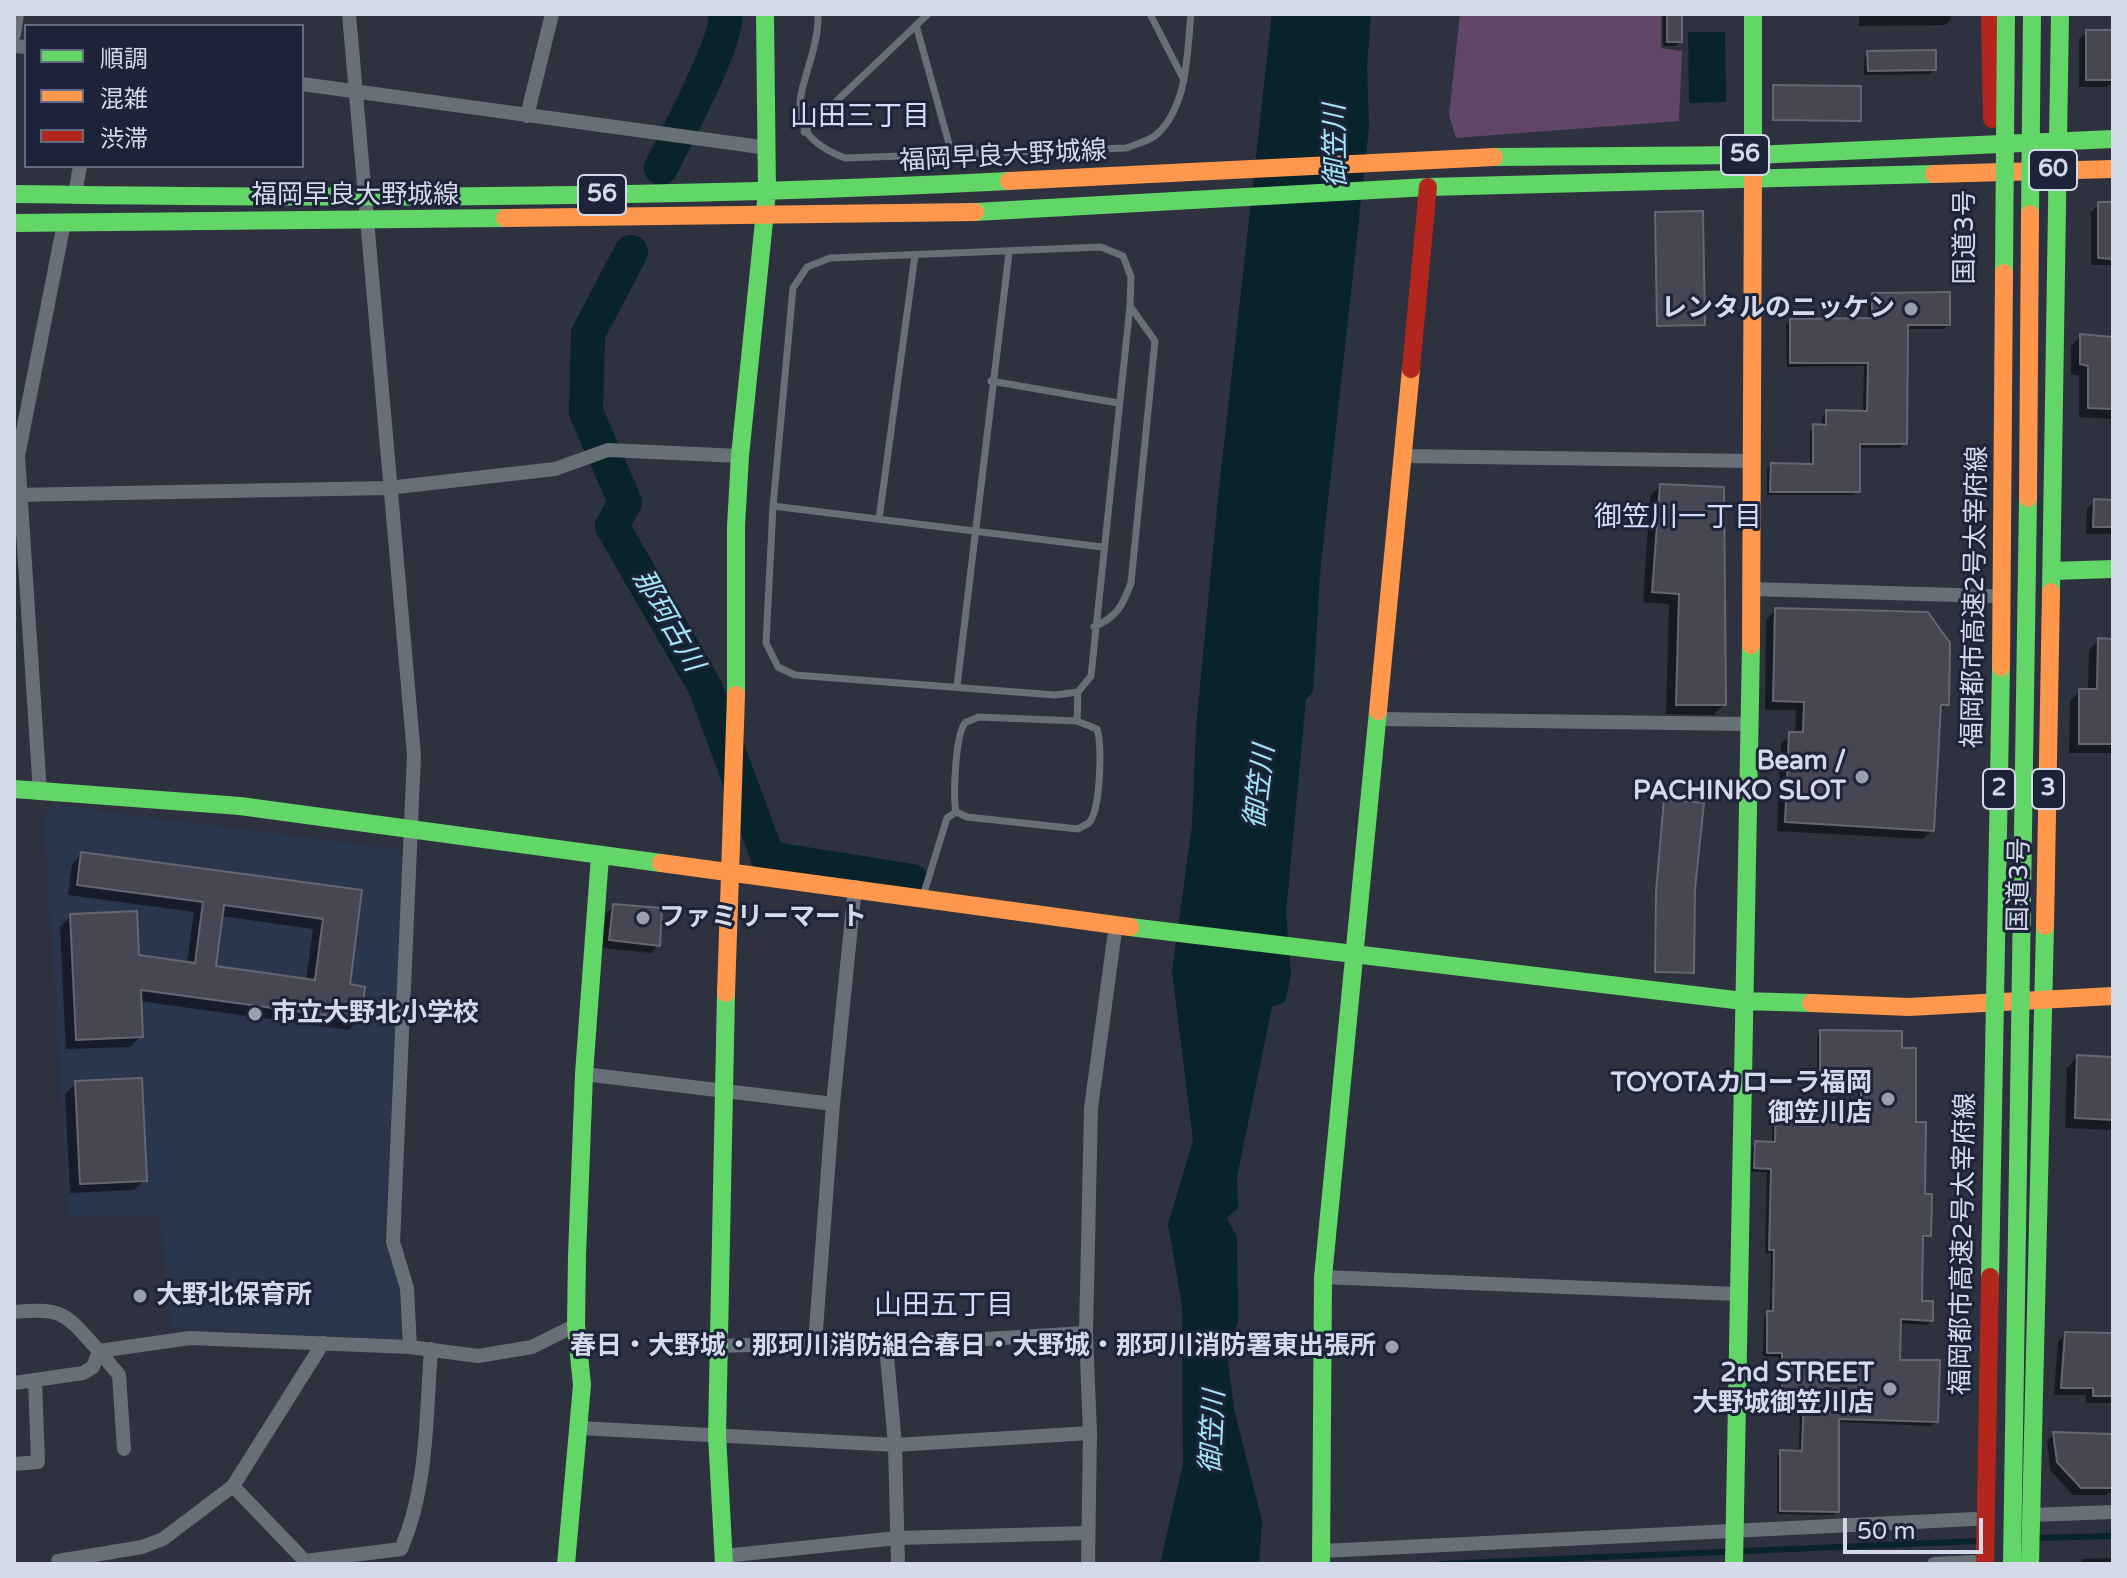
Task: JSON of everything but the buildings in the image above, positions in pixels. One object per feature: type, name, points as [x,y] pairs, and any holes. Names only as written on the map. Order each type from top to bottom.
[{"type":"main road","points":[[724,1560],[717,1435],[729,870],[736,756],[740,456],[767,192],[765,14]]},
{"type":"main road","points":[[1734,1564],[1736,1294],[1752,589],[1753,14]]},
{"type":"main road","name":"国道3号","points":[[1977,1563],[1975,1519],[1991,596],[1993,142],[1990,14]]},
{"type":"main road","name":"福岡都市高速2号太宰府線","points":[[1977,1563],[2001,684],[2006,14]]},
{"type":"main road","name":"福岡都市高速2号太宰府線","points":[[2012,1564],[2026,701],[2032,14]]},
{"type":"main road","name":"国道3号","points":[[2030,1564],[2044,1002],[2052,571],[2054,170],[2060,14]]},
{"type":"main road","name":"60","points":[[1993,142],[2113,139]]},
{"type":"main road","name":"福岡早良大野城線","points":[[14,194],[367,199],[767,192],[1190,175],[1496,157],[1754,155],[1993,142]]},
{"type":"main road","name":"60","points":[[1992,171],[2113,169]]},
{"type":"main road","name":"福岡早良大野城線","points":[[14,223],[370,222],[940,214],[1428,187],[1992,171]]},
{"type":"main road","points":[[1322,1558],[1323,1277],[1346,951],[1377,719],[1428,187]]},
{"type":"main road","points":[[2052,571],[2113,569]]},
{"type":"main road","points":[[14,789],[240,806],[1122,925],[1743,1001],[1909,1007],[2113,996]]},
{"type":"main road","points":[[566,1564],[580,1428],[582,1385],[576,1325],[584,1074],[600,856]]},
{"type":"street","points":[[14,34],[17,14]]},
{"type":"street","points":[[349,14],[370,222],[388,488],[414,755],[393,1242],[407,1288],[410,1347]]},
{"type":"street","points":[[527,116],[552,14]]},
{"type":"street","points":[[304,84],[768,148]]},
{"type":"street","points":[[75,194],[80,168]]},
{"type":"street","points":[[40,793],[16,495],[18,456],[64,223]]},
{"type":"street","points":[[16,495],[388,488],[555,469],[608,450],[740,456]]},
{"type":"street","points":[[1402,456],[1753,461]]},
{"type":"street","points":[[1752,589],[1991,596]]},
{"type":"street","points":[[1377,719],[1749,724]]},
{"type":"street","points":[[815,1343],[833,1104],[855,887]]},
{"type":"street","points":[[1088,1564],[1090,1433],[1086,1333],[1091,1108],[1122,925]]},
{"type":"street","points":[[584,1074],[833,1104]]},
{"type":"street","points":[[1323,1277],[1736,1294]]},
{"type":"street","points":[[14,1312],[48,1308],[67,1316],[119,1375],[124,1449]]},
{"type":"street","points":[[99,1351],[190,1338],[410,1347],[478,1356],[532,1347],[576,1325]]},
{"type":"street","points":[[718,1346],[815,1343],[886,1345],[1086,1333]]},
{"type":"street","points":[[59,1564],[58,1561],[142,1547],[163,1539],[233,1486],[323,1343]]},
{"type":"street","points":[[886,1345],[895,1445],[898,1564]]},
{"type":"street","points":[[233,1486],[305,1561],[401,1549],[415,1517],[420,1484],[431,1349]]},
{"type":"street","points":[[14,1383],[83,1373],[93,1367],[99,1351]]},
{"type":"street","points":[[14,1464],[38,1462],[35,1380]]},
{"type":"street","points":[[580,1428],[895,1445],[1090,1433]]},
{"type":"street","points":[[2031,1515],[2113,1512]]},
{"type":"street","points":[[1322,1558],[1734,1530],[1975,1519]]},
{"type":"street","points":[[724,1560],[897,1538],[1088,1533]]},
{"type":"street","points":[[1934,1564],[1977,1563]]},
{"type":"lane","points":[[818,14],[818,26],[802,83],[799,111],[804,132],[819,148],[845,158],[951,151],[1127,148],[1154,137],[1171,119],[1184,80],[1191,14]]},
{"type":"lane","points":[[804,132],[928,14]]},
{"type":"lane","points":[[1150,14],[1184,80]]},
{"type":"lane","points":[[916,25],[951,151]]},
{"type":"lane","points":[[1077,721],[1078,692],[1091,676],[1102,547],[1130,306],[1131,277],[1123,256],[1101,247],[830,258],[807,267],[793,288],[773,506],[766,643],[778,667],[795,675],[1055,695],[1078,692]]},
{"type":"lane","points":[[957,686],[991,381],[1009,253]]},
{"type":"lane","points":[[879,519],[915,255]]},
{"type":"lane","points":[[1094,627],[1112,619],[1124,604],[1133,567],[1155,341],[1130,306]]},
{"type":"lane","points":[[991,381],[1118,403]]},
{"type":"lane","points":[[773,506],[1102,547]]},
{"type":"lane","points":[[978,717],[1077,721],[1097,729],[1102,744],[1094,813],[1088,823],[1078,829],[967,817],[956,812],[954,800],[960,732],[966,722],[978,717]]},
{"type":"lane","points":[[923,896],[947,818],[956,812]]},
{"type":"shaded area","points":[[1460,14],[1661,14],[1661,48],[1682,51],[1679,121],[1456,138],[1449,115]]},
{"type":"shaded area","points":[[57,805],[396,849],[410,866],[384,1243],[402,1290],[402,1333],[397,1339],[171,1328],[160,1216],[69,1216],[43,814]]},
{"type":"water","name":"御笠川","points":[[1272,14],[1371,14],[1367,67],[1369,127],[1320,574],[1313,692],[1306,700],[1286,912],[1291,975],[1285,1002],[1272,1007],[1237,1177],[1238,1208],[1227,1218],[1237,1237],[1238,1321],[1227,1352],[1234,1409],[1262,1521],[1259,1564],[1160,1564],[1183,1464],[1182,1306],[1168,1224],[1193,1141],[1172,971],[1192,826],[1196,728],[1218,498]]},
{"type":"water","points":[[1688,32],[1725,32],[1726,102],[1689,103]]},
{"type":"waterway","name":"那珂古川","points":[[661,168],[710,67],[719,45],[725,14]]},
{"type":"waterway","name":"那珂古川","points":[[631,252],[588,334],[586,412],[625,502],[612,526],[705,687],[768,858],[912,881]]},
{"type":"waterway","points":[[2037,1538],[2113,1536]]},
{"type":"waterway","points":[[1440,1564],[1978,1541]]},
{"type":"traffic: fast","points":[[736,695],[736,526],[740,456],[767,192],[765,14]]},
{"type":"traffic: fast","points":[[1753,14],[1753,170]]},
{"type":"traffic: fast","points":[[2004,273],[2006,14]]},
{"type":"traffic: fast","points":[[2030,214],[2032,14]]},
{"type":"traffic: fast","points":[[2051,592],[2060,14]]},
{"type":"traffic: fast","points":[[1494,157],[1754,155],[2113,139]]},
{"type":"traffic: fast","points":[[975,212],[1428,187],[1934,174]]},
{"type":"traffic: fast","points":[[14,194],[512,196],[760,191],[1009,181]]},
{"type":"traffic: fast","points":[[14,223],[505,218]]},
{"type":"traffic: fast","points":[[2012,1564],[2028,498]]},
{"type":"traffic: fast","points":[[2052,571],[2113,569]]},
{"type":"traffic: fast","points":[[1734,1564],[1751,645]]},
{"type":"traffic: fast","points":[[1990,1277],[2001,667]]},
{"type":"traffic: fast","points":[[1321,1564],[1323,1277],[1378,711]]},
{"type":"traffic: fast","points":[[14,789],[240,806],[661,863]]},
{"type":"traffic: fast","points":[[566,1564],[582,1385],[576,1325],[577,1256],[584,1074],[600,856]]},
{"type":"traffic: fast","points":[[2030,1564],[2045,926]]},
{"type":"traffic: fast","points":[[1130,927],[1743,1001],[1811,1003]]},
{"type":"traffic: fast","points":[[724,1564],[717,1435],[726,993]]},
{"type":"traffic: slow","points":[[1009,181],[1494,157]]},
{"type":"traffic: slow","points":[[1934,174],[2113,169]]},
{"type":"traffic: slow","points":[[1751,645],[1753,170]]},
{"type":"traffic: slow","points":[[505,218],[975,212]]},
{"type":"traffic: slow","points":[[2028,498],[2030,214]]},
{"type":"traffic: slow","points":[[2001,667],[2004,273]]},
{"type":"traffic: slow","points":[[1378,711],[1411,369]]},
{"type":"traffic: slow","points":[[2045,926],[2051,592]]},
{"type":"traffic: slow","points":[[726,993],[736,695]]},
{"type":"traffic: slow","points":[[661,863],[1130,927]]},
{"type":"traffic: slow","points":[[1811,1003],[1909,1007],[2113,996]]},
{"type":"traffic: jam","points":[[1990,14],[1992,119]]},
{"type":"traffic: jam","points":[[1411,369],[1428,187]]},
{"type":"traffic: jam","points":[[1985,1564],[1990,1277]]},
{"type":"place","name":"レンタルのニッケン","points":[[1911,309]]},
{"type":"place","name":"Beam / PACHINKO SLOT","points":[[1862,777]]},
{"type":"place","name":"ファミリーマート","points":[[643,918]]},
{"type":"place","name":"市立大野北小学校","points":[[255,1014]]},
{"type":"place","name":"TOYOTAカローラ福岡 御笠川店","points":[[1888,1099]]},
{"type":"place","name":"大野北保育所","points":[[140,1296]]},
{"type":"place","name":"春日・大野城・那珂川消防組合春日・大野城・那珂川消防署東出張所","points":[[1392,1347]]},
{"type":"place","name":"2nd STREET 大野城御笠川店","points":[[1890,1389]]},
{"type":"district","name":"山田三丁目","points":[[860,118]]},
{"type":"district","name":"御笠川一丁目","points":[[1678,519]]},
{"type":"district","name":"山田五丁目","points":[[944,1307]]}]
